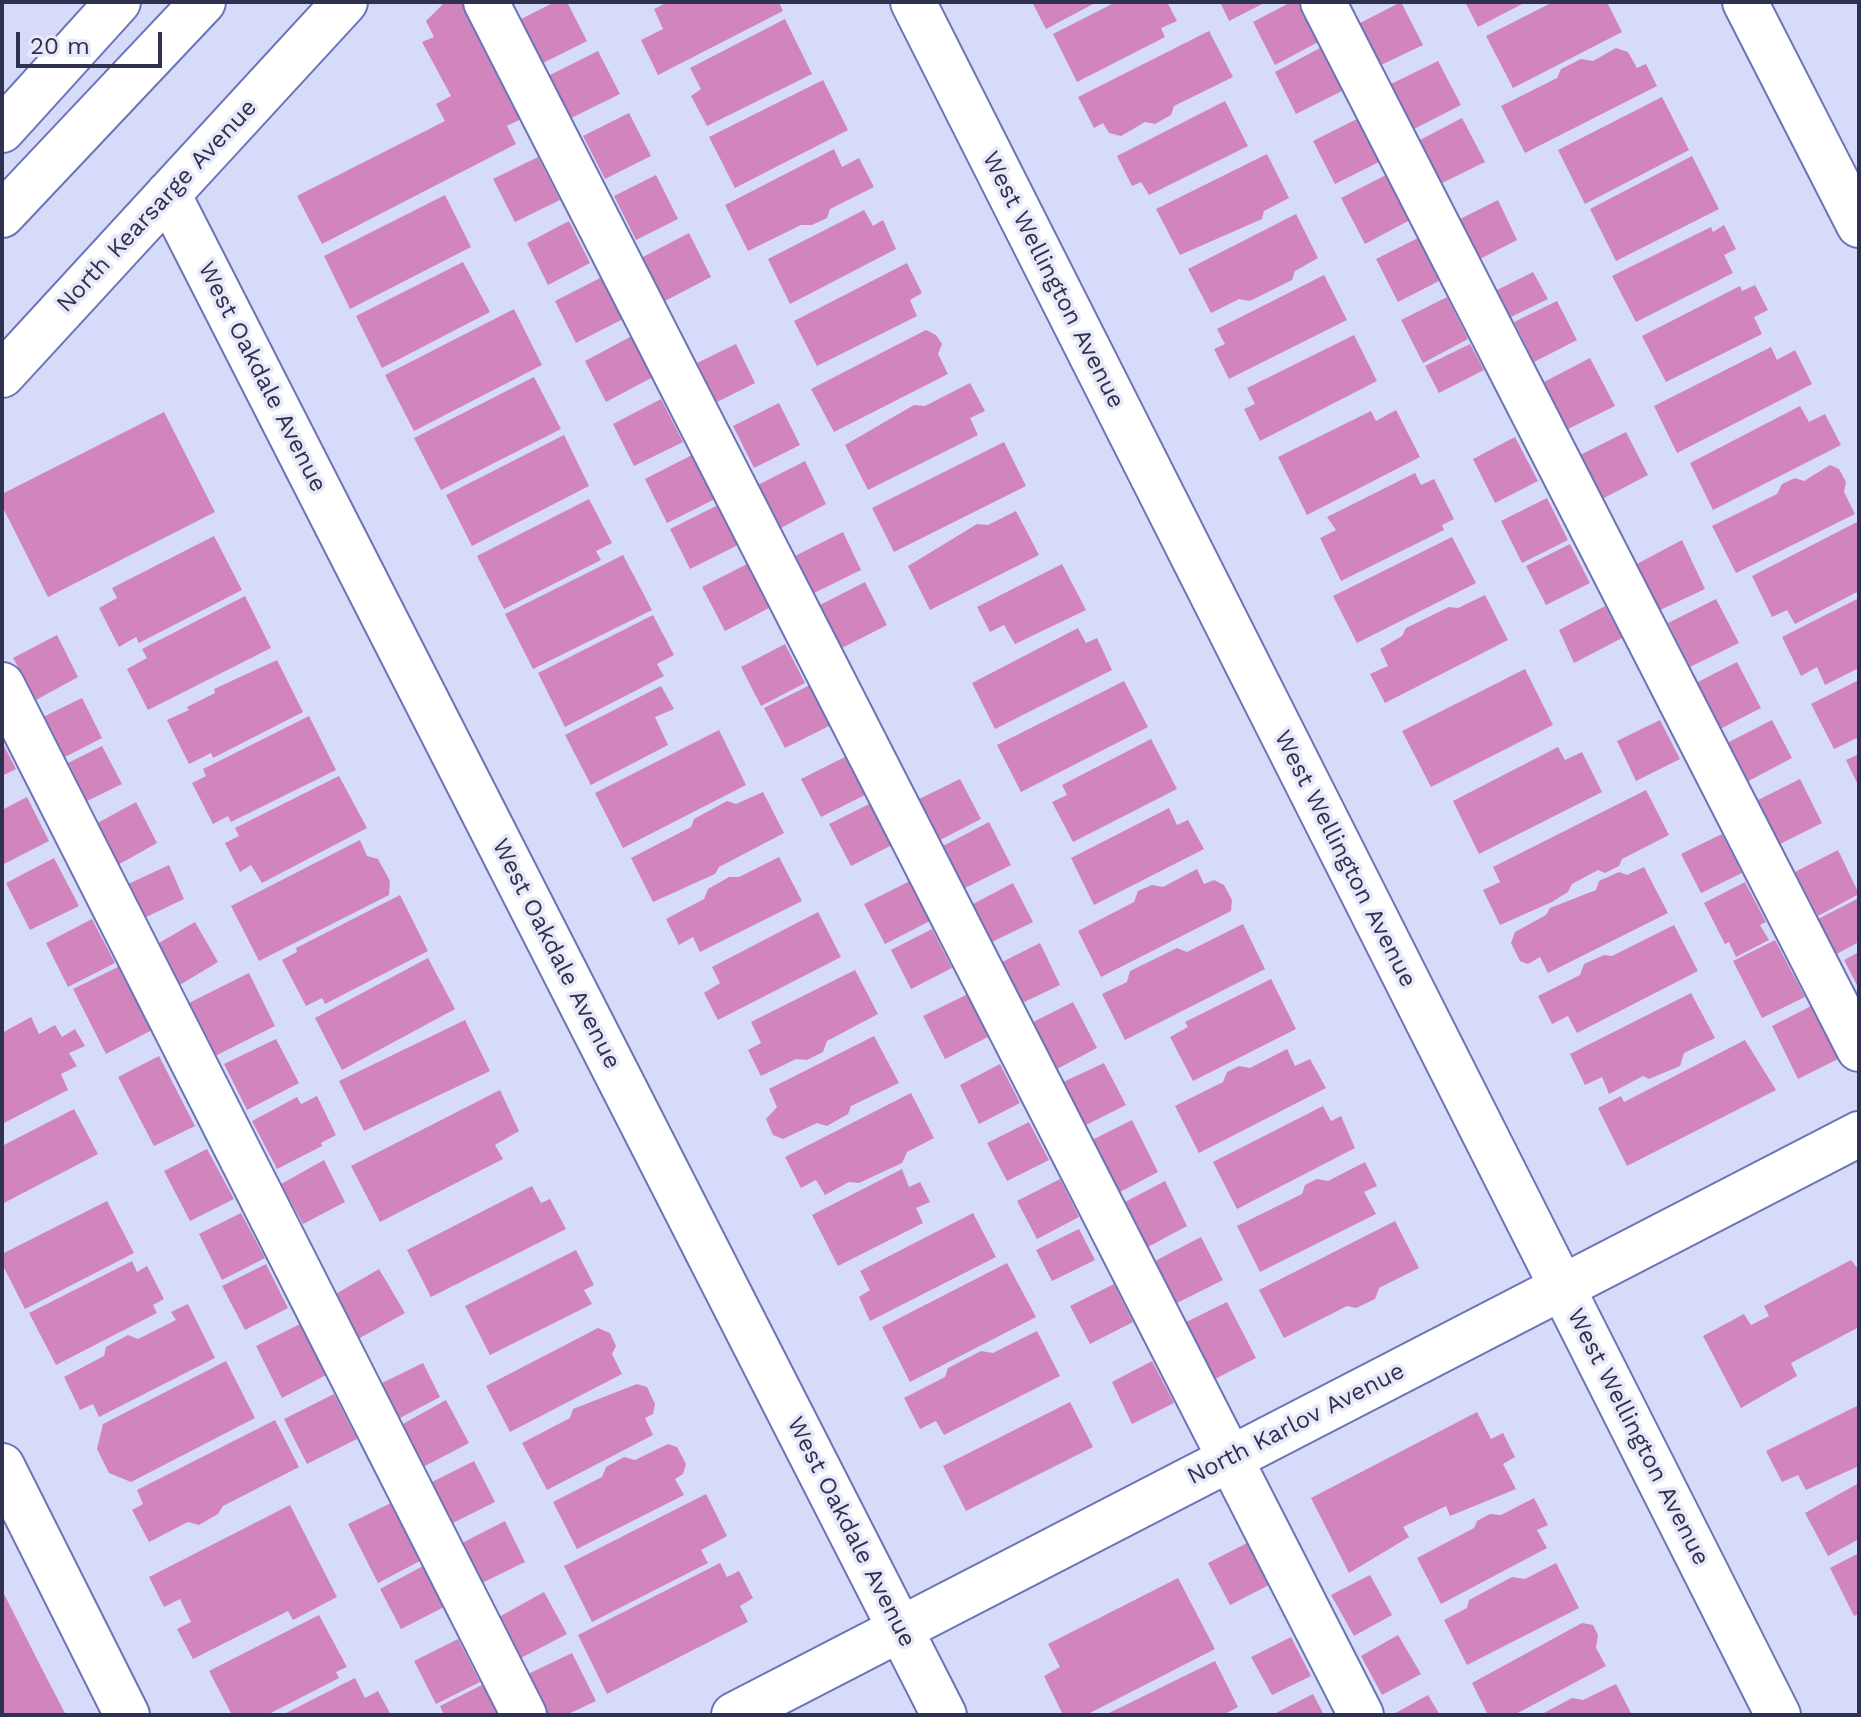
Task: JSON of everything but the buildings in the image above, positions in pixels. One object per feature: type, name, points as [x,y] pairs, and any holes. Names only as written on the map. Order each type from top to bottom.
[{"type":"street","points":[[2,130],[118,2]]},
{"type":"street","points":[[2,215],[203,2]]},
{"type":"street","name":"North Kearsarge Avenue","points":[[2,375],[345,2]]},
{"type":"street","points":[[486,2],[1361,1715]]},
{"type":"street","name":"West Wellington Avenue","points":[[913,2],[1778,1715]]},
{"type":"street","points":[[1323,2],[1859,1049]]},
{"type":"street","points":[[1745,2],[1859,225]]},
{"type":"street","name":"West Oakdale Avenue","points":[[168,194],[944,1715]]},
{"type":"street","points":[[2,685],[524,1715]]},
{"type":"street","name":"North Karlov Avenue","points":[[734,1715],[1859,1134]]},
{"type":"street","points":[[2,1466],[127,1715]]}]
